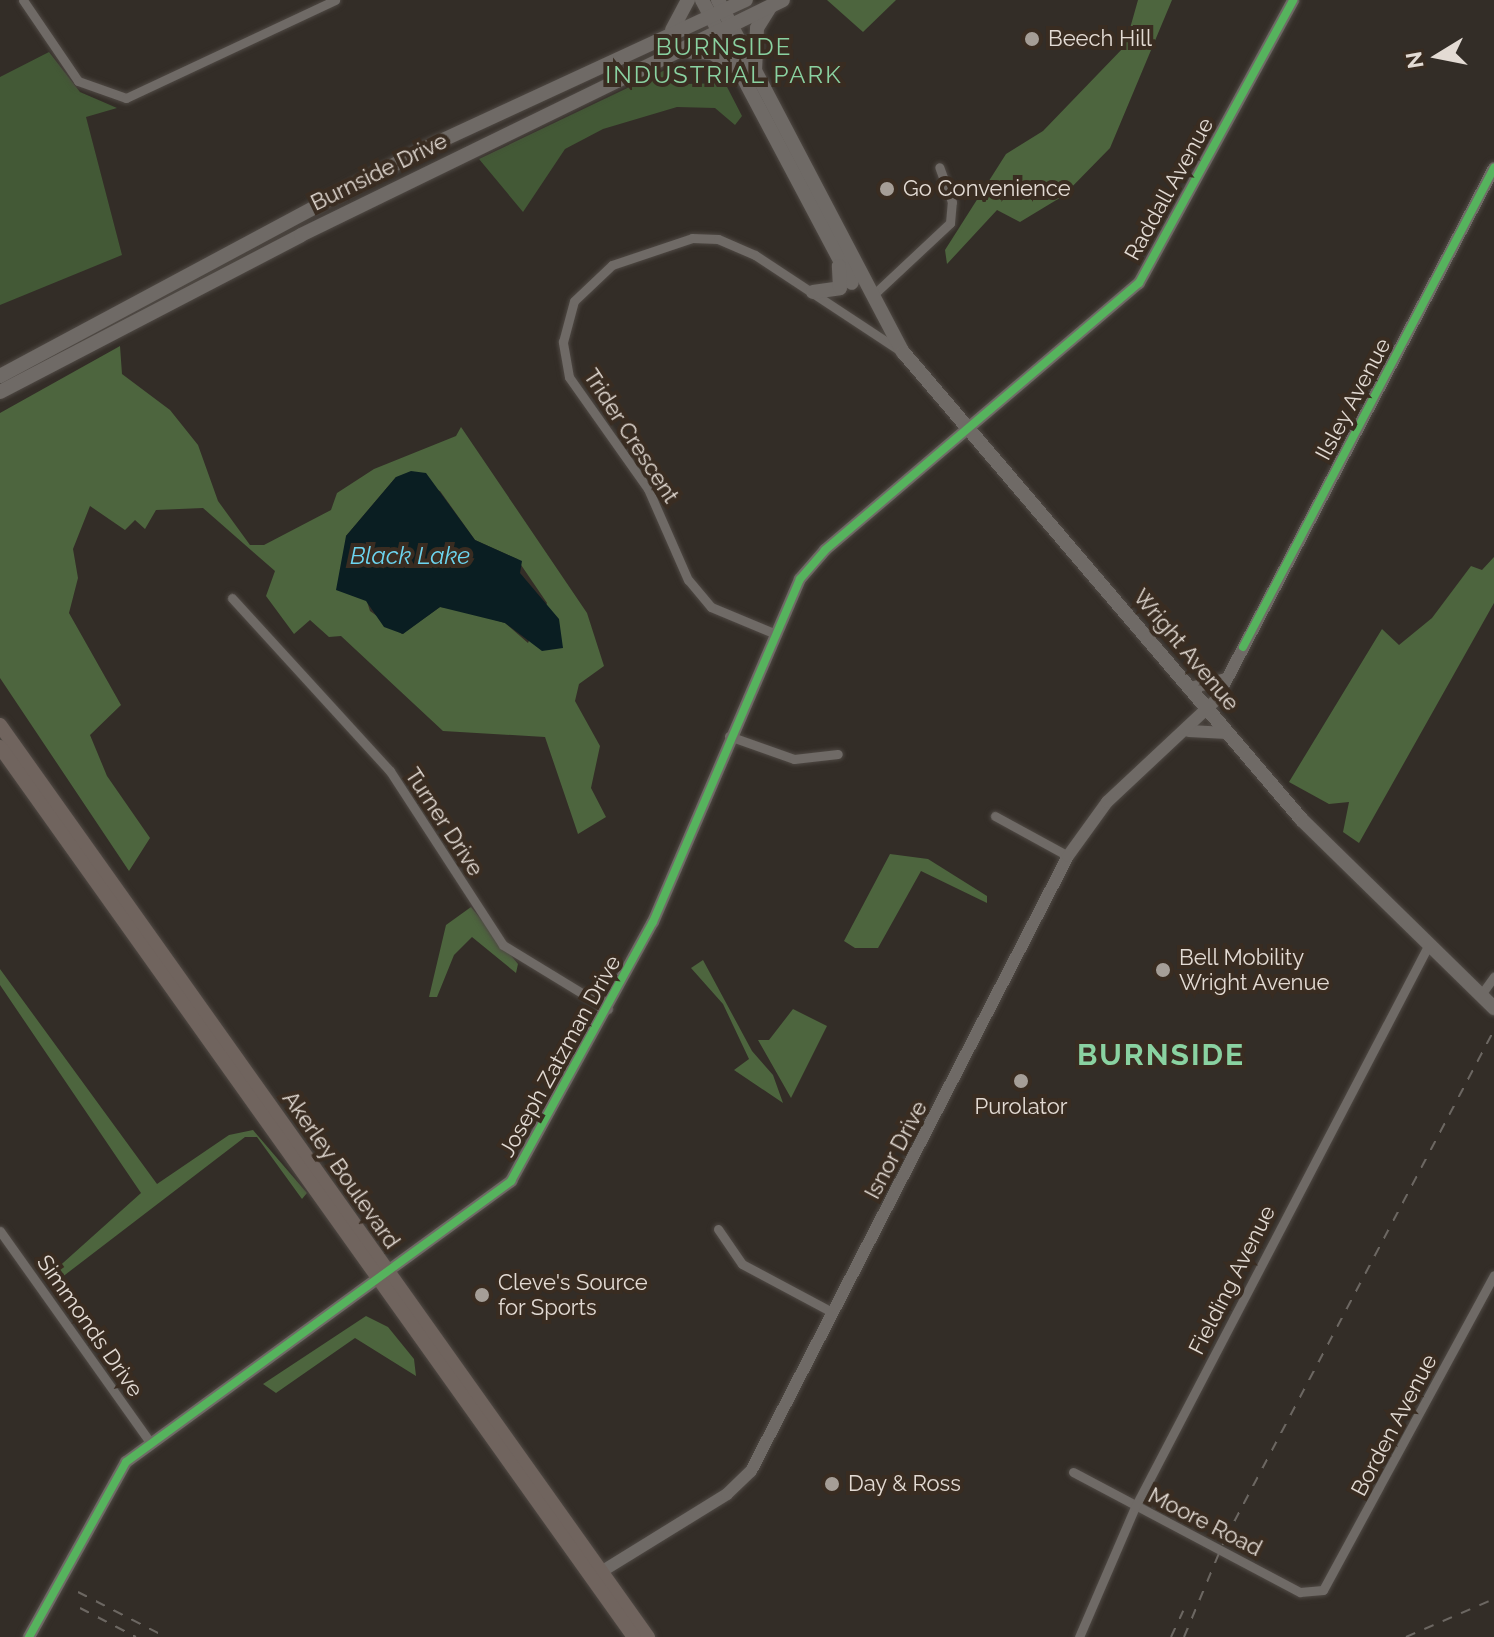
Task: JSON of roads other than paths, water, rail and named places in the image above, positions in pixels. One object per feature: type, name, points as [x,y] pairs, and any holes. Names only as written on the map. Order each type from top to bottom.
[{"type":"main road","points":[[665,36],[682,21],[688,0]]},
{"type":"main road","name":"Wright Avenue","points":[[702,0],[720,17],[755,71],[869,299]]},
{"type":"main road","name":"Burnside Drive","points":[[0,392],[678,51],[746,0]]},
{"type":"main road","points":[[755,71],[757,28],[777,3]]},
{"type":"main road","name":"Burnside Drive","points":[[0,376],[419,151],[665,36],[720,17],[777,3]]},
{"type":"main road","name":"Wright Avenue","points":[[720,17],[736,69],[836,258],[869,299],[903,352],[1227,733],[1428,946],[1494,1008]]},
{"type":"main road","points":[[678,51],[712,53],[736,69]]},
{"type":"main road","points":[[805,199],[825,207]]},
{"type":"main road","points":[[813,292],[840,288],[836,258]]},
{"type":"main road","name":"Akerley Boulevard","points":[[0,725],[383,1278]]},
{"type":"main road","name":"Akerley Boulevard","points":[[0,747],[597,1574],[648,1637]]},
{"type":"main road","name":"Akerley Boulevard","points":[[597,1574],[634,1637]]},
{"type":"street","points":[[23,0],[78,81],[126,98],[335,0]]},
{"type":"street","name":"Raddall Avenue","points":[[970,431],[1139,283],[1293,0]]},
{"type":"street","points":[[869,299],[943,236],[952,202],[939,167]]},
{"type":"street","name":"Ilsley Avenue","points":[[1209,711],[1494,168]]},
{"type":"street","name":"Trider Crescent","points":[[771,632],[700,599],[648,489],[576,391],[563,342],[574,301],[599,274],[692,238],[730,243],[813,292],[903,352]]},
{"type":"street","name":"Joseph Zatzman Drive","points":[[29,1637],[111,1479],[150,1442],[383,1278],[511,1181],[653,922],[771,632],[825,550],[970,431]]},
{"type":"street","name":"Turner Drive","points":[[232,598],[390,771],[503,945],[608,1009]]},
{"type":"street","points":[[1190,688],[1228,678]]},
{"type":"street","name":"Isnor Drive","points":[[597,1574],[727,1494],[751,1471],[1068,856],[1107,802],[1209,711]]},
{"type":"street","points":[[1189,731],[1227,733]]},
{"type":"street","points":[[729,736],[794,759],[838,754]]},
{"type":"street","points":[[995,816],[1068,856]]},
{"type":"street","name":"Fielding Avenue","points":[[1079,1637],[1135,1507],[1428,946]]},
{"type":"street","points":[[1480,996],[1494,977]]},
{"type":"street","points":[[718,1229],[742,1264],[832,1312]]},
{"type":"street","name":"Simmonds Drive","points":[[0,1231],[150,1442]]},
{"type":"street","name":"Borden Avenue","points":[[1323,1590],[1494,1275]]},
{"type":"street","name":"Moore Road","points":[[1073,1472],[1300,1592],[1323,1590]]},
{"type":"water","name":"Black Lake","points":[[411,471],[426,473],[475,540],[522,561],[520,573],[559,619],[563,648],[542,651],[505,623],[440,607],[403,634],[384,627],[366,601],[336,590],[346,536],[396,477]]},
{"type":"railway","points":[[1184,1637],[1225,1539],[1494,1030]]},
{"type":"railway","points":[[78,1592],[166,1637]]},
{"type":"railway","points":[[1406,1637],[1494,1599]]},
{"type":"railway","points":[[80,1608],[136,1637]]},
{"type":"railway","points":[[1171,1637],[1183,1611]]},
{"type":"place","name":"Beech Hill","points":[[1032,39]]},
{"type":"place","name":"Go Convenience","points":[[887,189]]},
{"type":"place","name":"Bell Mobility Wright Avenue","points":[[1163,970]]},
{"type":"place","name":"Purolator","points":[[1021,1081]]},
{"type":"place","name":"Cleve's Source for Sports","points":[[482,1295]]},
{"type":"place","name":"Day & Ross","points":[[832,1484]]},
{"type":"district","name":"BURNSIDE INDUSTRIAL PARK","points":[[724,61]]},
{"type":"district","name":"BURNSIDE","points":[[1161,1055]]}]
